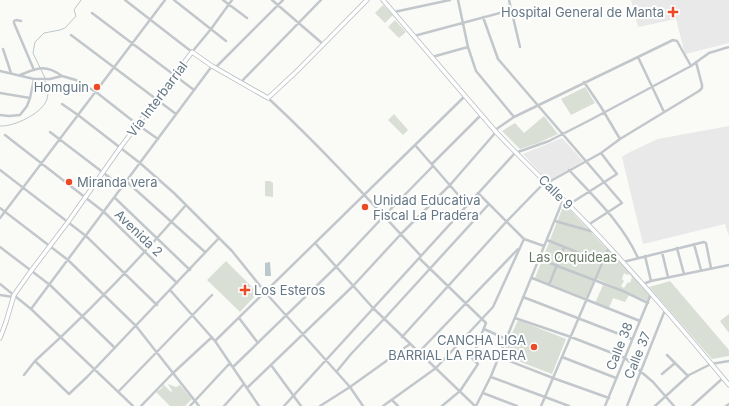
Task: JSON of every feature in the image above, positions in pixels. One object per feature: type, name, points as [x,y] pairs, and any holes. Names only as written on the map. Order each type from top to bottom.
[{"type":"main road","points":[[268,98],[368,0]]},
{"type":"main road","name":"Calle 9","points":[[383,0],[481,115],[516,153],[596,233],[643,284],[729,385]]},
{"type":"main road","name":"Vía Interbarrial","points":[[0,336],[14,296],[31,270],[68,222],[104,173],[120,148],[192,52],[214,67],[268,98]]},
{"type":"street","points":[[125,0],[192,52],[212,29],[232,0]]},
{"type":"street","points":[[0,218],[165,0]]},
{"type":"street","points":[[174,0],[226,41]]},
{"type":"street","points":[[223,0],[247,18]]},
{"type":"street","points":[[272,0],[298,24],[324,44]]},
{"type":"street","points":[[31,309],[194,90],[214,67],[284,0]]},
{"type":"street","points":[[241,82],[321,0]]},
{"type":"street","points":[[394,12],[450,0]]},
{"type":"street","points":[[458,0],[468,47],[476,71],[514,117]]},
{"type":"street","points":[[509,0],[520,47]]},
{"type":"street","points":[[414,36],[511,10]]},
{"type":"street","points":[[92,13],[194,90]]},
{"type":"street","points":[[483,17],[498,59],[622,203],[607,211],[588,225]]},
{"type":"street","points":[[21,21],[15,20],[14,25],[34,70]]},
{"type":"street","points":[[71,35],[176,114]]},
{"type":"street","points":[[247,388],[353,286],[401,234],[450,185],[496,131],[514,117],[584,82],[675,40],[691,66]]},
{"type":"street","points":[[432,57],[468,47]]},
{"type":"street","points":[[284,406],[327,361],[467,204],[516,153],[549,141],[691,66],[709,53],[729,47]]},
{"type":"street","points":[[3,49],[11,73]]},
{"type":"street","points":[[638,57],[664,112]]},
{"type":"street","points":[[402,337],[507,221],[547,183],[600,153],[620,139],[699,91],[702,88],[702,85],[696,62]]},
{"type":"street","points":[[20,76],[38,68],[44,68],[76,80],[96,92],[158,139]]},
{"type":"street","points":[[0,71],[34,79],[50,79],[62,76]]},
{"type":"street","points":[[0,115],[20,115],[27,106],[34,79]]},
{"type":"street","points":[[584,82],[620,139]]},
{"type":"street","points":[[0,93],[30,98]]},
{"type":"street","points":[[215,341],[465,96]]},
{"type":"street","points":[[268,98],[364,194],[430,268],[486,323],[472,358],[478,364],[460,391],[442,406]]},
{"type":"street","points":[[62,104],[140,163],[186,205],[219,238],[236,256],[265,292],[337,371],[363,406]]},
{"type":"street","points":[[233,367],[337,266],[481,115]]},
{"type":"street","points":[[50,132],[122,187]]},
{"type":"street","name":"Avenida 2","points":[[5,135],[104,212],[177,283]]},
{"type":"street","points":[[415,145],[467,204]]},
{"type":"street","points":[[568,205],[617,174],[600,153]]},
{"type":"street","points":[[0,170],[86,236],[157,304]]},
{"type":"street","points":[[569,170],[607,211],[632,246],[638,258]]},
{"type":"street","points":[[126,181],[205,252]]},
{"type":"street","points":[[478,193],[524,239],[544,246]]},
{"type":"street","points":[[115,198],[190,270]]},
{"type":"street","points":[[315,243],[384,320],[475,406],[491,377],[554,221],[564,200]]},
{"type":"street","points":[[337,371],[489,204]]},
{"type":"street","points":[[24,375],[35,361],[82,316],[172,222],[186,205]]},
{"type":"street","points":[[0,208],[68,260],[136,326],[157,351],[172,374],[199,406]]},
{"type":"street","points":[[554,221],[596,233]]},
{"type":"street","points":[[35,361],[69,394],[95,369],[219,238]]},
{"type":"street","points":[[383,406],[436,368],[493,307],[524,239]]},
{"type":"street","points":[[547,240],[602,262]]},
{"type":"street","points":[[622,262],[704,242],[706,243],[711,268]]},
{"type":"street","points":[[694,244],[701,270]]},
{"type":"street","points":[[0,246],[50,285],[115,348]]},
{"type":"street","points":[[419,352],[520,247]]},
{"type":"street","points":[[549,285],[564,247]]},
{"type":"street","points":[[541,406],[609,247]]},
{"type":"street","points":[[678,248],[684,274]]},
{"type":"street","points":[[662,252],[668,277]]},
{"type":"street","points":[[645,256],[651,281]]},
{"type":"street","points":[[539,259],[648,303]]},
{"type":"street","points":[[643,284],[668,277],[729,265]]},
{"type":"street","points":[[532,278],[640,320]]},
{"type":"street","points":[[0,284],[31,309],[133,406]]},
{"type":"street","points":[[170,290],[212,337],[258,405]]},
{"type":"street","name":"Calle 38","points":[[606,406],[651,294]]},
{"type":"street","points":[[0,295],[14,296]]},
{"type":"street","points":[[118,392],[212,295]]},
{"type":"street","points":[[524,297],[632,339]]},
{"type":"street","name":"Calle 37","points":[[627,406],[665,310]]},
{"type":"street","points":[[239,318],[258,343]]},
{"type":"street","points":[[515,318],[571,337],[625,358],[653,382],[674,406]]},
{"type":"street","points":[[484,329],[506,339]]},
{"type":"street","points":[[141,406],[172,374],[212,337]]},
{"type":"street","points":[[320,406],[350,387],[410,344]]},
{"type":"street","points":[[667,355],[688,376]]},
{"type":"street","points":[[499,357],[609,398]]},
{"type":"street","points":[[562,357],[616,378]]},
{"type":"street","points":[[655,406],[688,376],[711,364],[729,361]]},
{"type":"street","points":[[190,406],[230,363]]},
{"type":"street","points":[[662,374],[675,363]]},
{"type":"street","points":[[271,365],[301,406]]},
{"type":"street","points":[[491,377],[569,406]]},
{"type":"street","points":[[692,406],[724,378]]},
{"type":"street","points":[[224,406],[244,384]]},
{"type":"street","points":[[483,393],[517,406]]},
{"type":"street","points":[[392,400],[398,406]]},
{"type":"shaded area","points":[[631,0],[729,0],[729,43],[685,54],[676,19],[638,27]]},
{"type":"shaded area","points":[[729,126],[729,236],[725,224],[643,244],[622,157],[658,139]]},
{"type":"shaded area","points":[[562,138],[583,161],[548,181],[523,154]]},
{"type":"shaded area","points":[[270,262],[271,276],[265,276],[265,263]]},
{"type":"green space","points":[[383,5],[393,15],[385,23],[375,13]]},
{"type":"green space","points":[[395,20],[406,32],[399,38],[388,27]]},
{"type":"green space","points":[[585,87],[595,103],[571,115],[561,99]]},
{"type":"green space","points":[[394,114],[408,130],[403,135],[388,120]]},
{"type":"green space","points":[[544,116],[558,134],[538,143],[520,149],[502,131],[515,123],[524,133]]},
{"type":"green space","points":[[265,181],[270,181],[273,183],[273,197],[265,196]]},
{"type":"green space","name":"Las Orquideas","points":[[564,204],[607,249],[586,298],[535,278]]},
{"type":"green space","points":[[609,249],[651,293],[648,301],[595,278]],"holes":[[[624,273],[627,275],[629,274],[632,277],[630,283],[628,282],[624,288],[621,286],[624,281],[622,279]]]},
{"type":"green space","points":[[226,261],[258,293],[240,312],[207,280]]},
{"type":"green space","points":[[596,279],[629,295],[625,302],[613,298],[609,308],[595,303],[603,285],[595,281]]},
{"type":"green space","points":[[670,281],[729,350],[729,356],[712,359],[649,287]]},
{"type":"green space","points":[[729,314],[729,333],[720,321]]},
{"type":"green space","name":"CANCHA LIGA BARRIAL LA PRADERA","points":[[518,320],[566,339],[552,374],[502,355]]},
{"type":"green space","points":[[163,384],[171,392],[172,391],[168,384],[176,387],[179,386],[179,384],[192,399],[185,406],[170,406],[156,392],[162,388]]},
{"type":"waterway","points":[[45,78],[33,53],[35,42],[44,33],[65,28],[76,16],[74,10],[81,0]]},
{"type":"waterway","points":[[0,126],[20,122],[40,109],[48,97],[48,90],[45,81]]},
{"type":"place","name":"Hospital General de Manta","points":[[673,12]]},
{"type":"place","name":"Homguin","points":[[97,87]]},
{"type":"place","name":"Miranda vera","points":[[69,182]]},
{"type":"place","name":"Unidad Educativa Fiscal La Pradera","points":[[365,207]]},
{"type":"place","name":"Los Esteros","points":[[245,290]]},
{"type":"place","name":"CANCHA LIGA BARRIAL LA PRADERA","points":[[534,347]]}]
